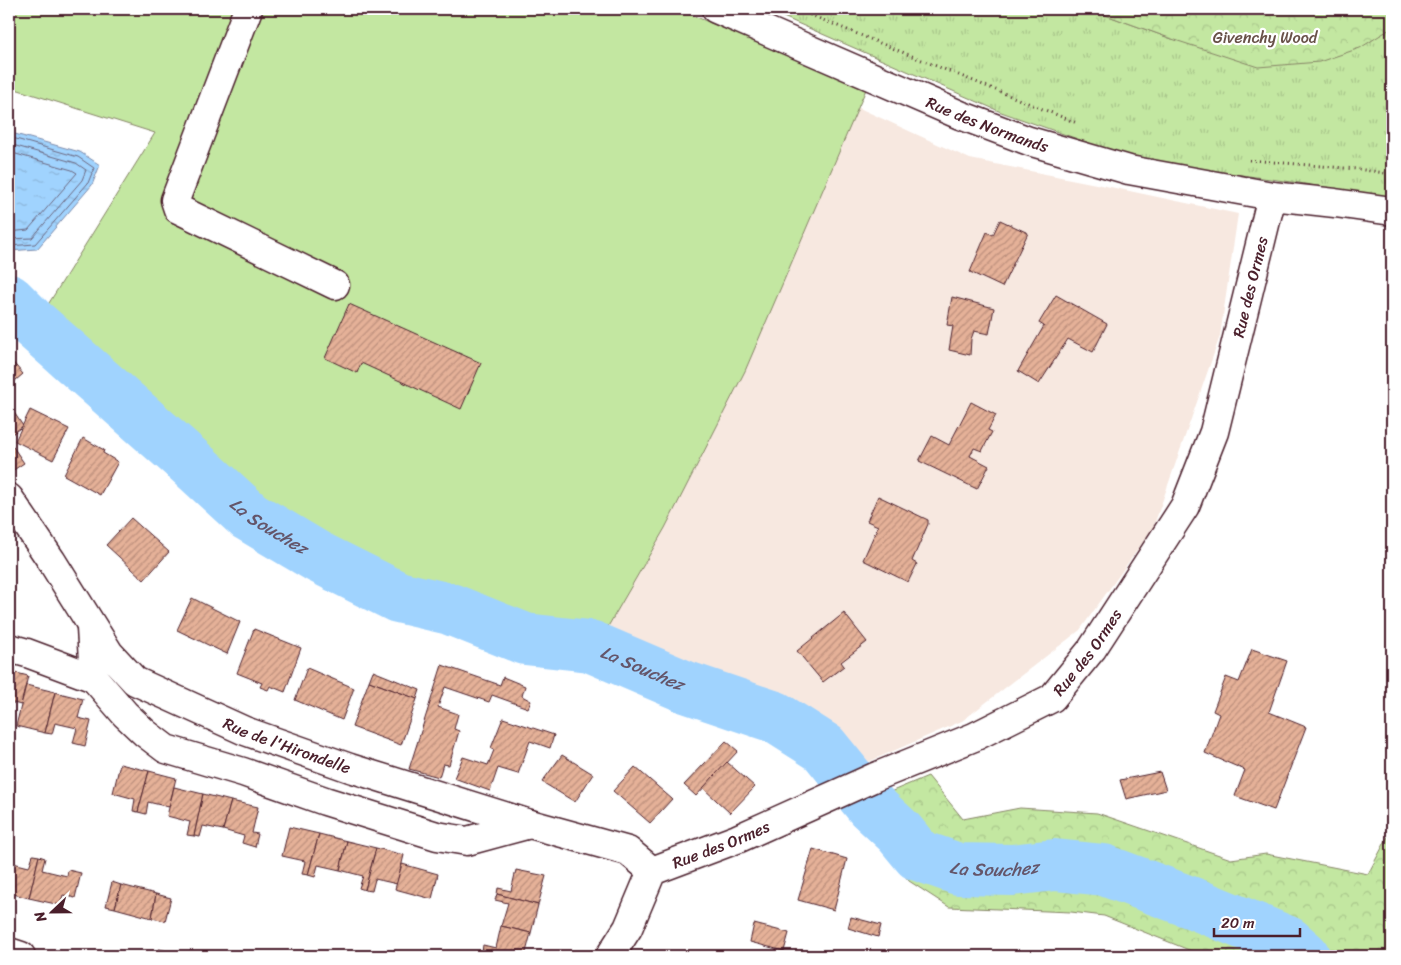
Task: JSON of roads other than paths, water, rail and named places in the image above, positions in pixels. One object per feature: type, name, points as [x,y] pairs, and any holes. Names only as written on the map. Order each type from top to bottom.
[{"type":"street","points":[[248,9],[175,200],[178,209],[335,285]]},
{"type":"street","name":"Rue des Normands","points":[[716,9],[960,115],[1029,141],[1129,170],[1272,196],[1392,211]]},
{"type":"street","name":"Rue des Ormes","points":[[610,956],[628,928],[652,871],[737,838],[875,776],[974,737],[1052,698],[1092,649],[1185,506],[1214,432],[1272,196]]},
{"type":"street","name":"Rue de l'Hirondelle","points":[[10,502],[52,560],[109,653],[135,681],[245,731],[350,768],[530,824],[628,851],[652,871]]},
{"type":"street","points":[[91,624],[94,678]]},
{"type":"street","points":[[9,648],[28,653],[94,678],[145,734],[166,749],[243,772],[325,801],[437,836],[467,841],[530,824]]},
{"type":"street","points":[[9,952],[21,956]]},
{"type":"water","points":[[9,131],[80,152],[100,165],[92,185],[37,249],[9,251]]},
{"type":"waterway","name":"La Souchez","points":[[9,300],[249,516],[318,557],[398,597],[450,609],[525,639],[590,646],[686,687],[775,717],[824,748],[871,806],[899,832],[918,855],[958,869],[1012,870],[1055,865],[1104,870],[1198,905],[1288,942],[1304,956]]},
{"type":"park label","name":"Givenchy Wood","points":[[1265,37]]}]
